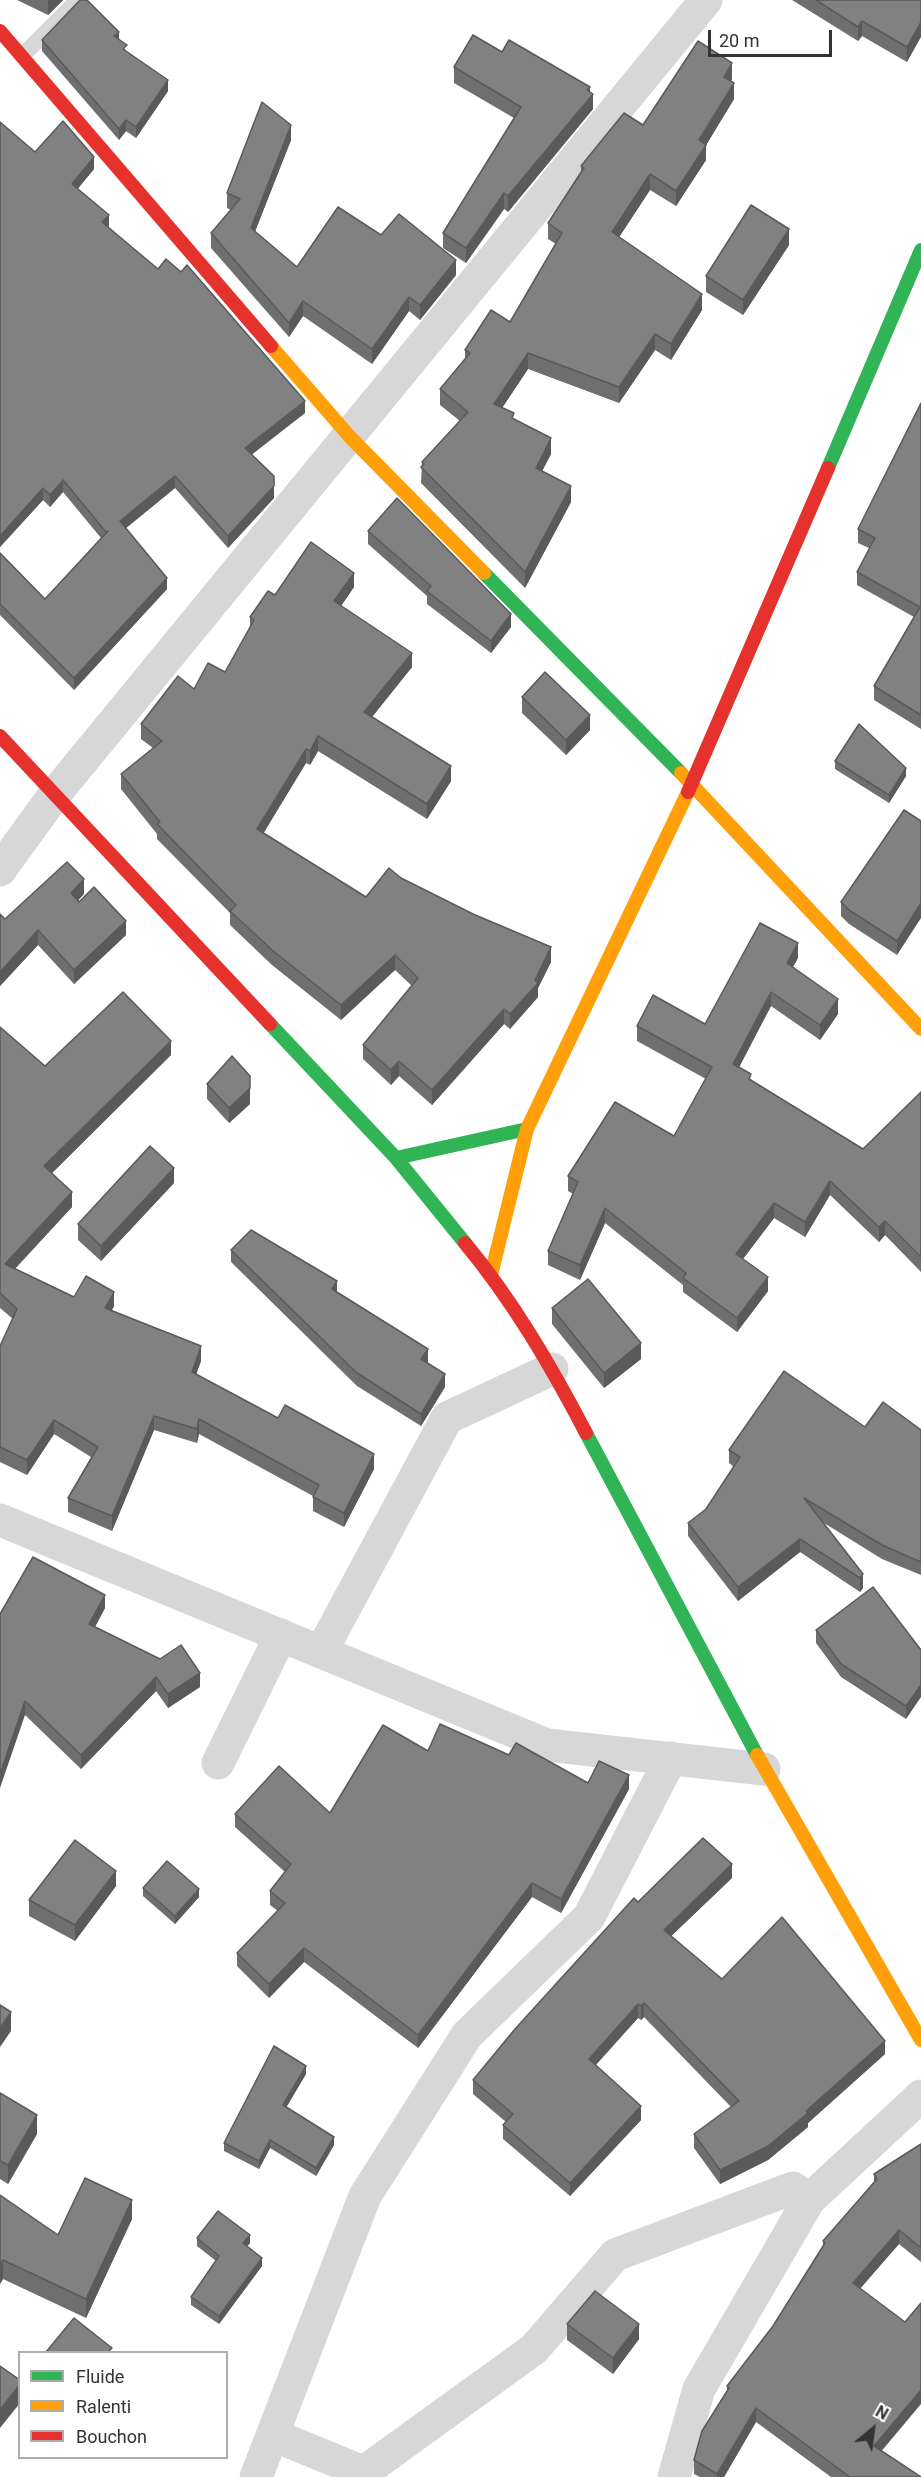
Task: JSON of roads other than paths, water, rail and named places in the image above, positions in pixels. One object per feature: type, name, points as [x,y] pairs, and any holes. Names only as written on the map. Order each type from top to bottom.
[{"type":"main road","points":[[0,31],[350,437],[692,784],[921,1029]]},
{"type":"main road","points":[[491,1275],[527,1129],[692,784],[921,250]]},
{"type":"main road","points":[[0,736],[396,1158],[491,1275],[552,1369],[764,1769],[921,2040]]},
{"type":"main road","points":[[396,1158],[527,1129]]},
{"type":"street","points":[[0,870],[55,794],[706,0]]},
{"type":"street","points":[[321,1652],[447,1418],[552,1369]]},
{"type":"street","points":[[0,1520],[547,1745],[764,1769]]},
{"type":"street","points":[[218,1763],[281,1635]]},
{"type":"street","points":[[256,2477],[365,2196],[467,2035],[589,1917],[671,1758]]},
{"type":"street","points":[[674,2477],[699,2389],[809,2200],[921,2096]]},
{"type":"street","points":[[273,2435],[360,2474],[534,2349],[615,2255],[793,2188],[809,2200]]},
{"type":"lane","points":[[23,55],[74,4],[75,0]]}]
